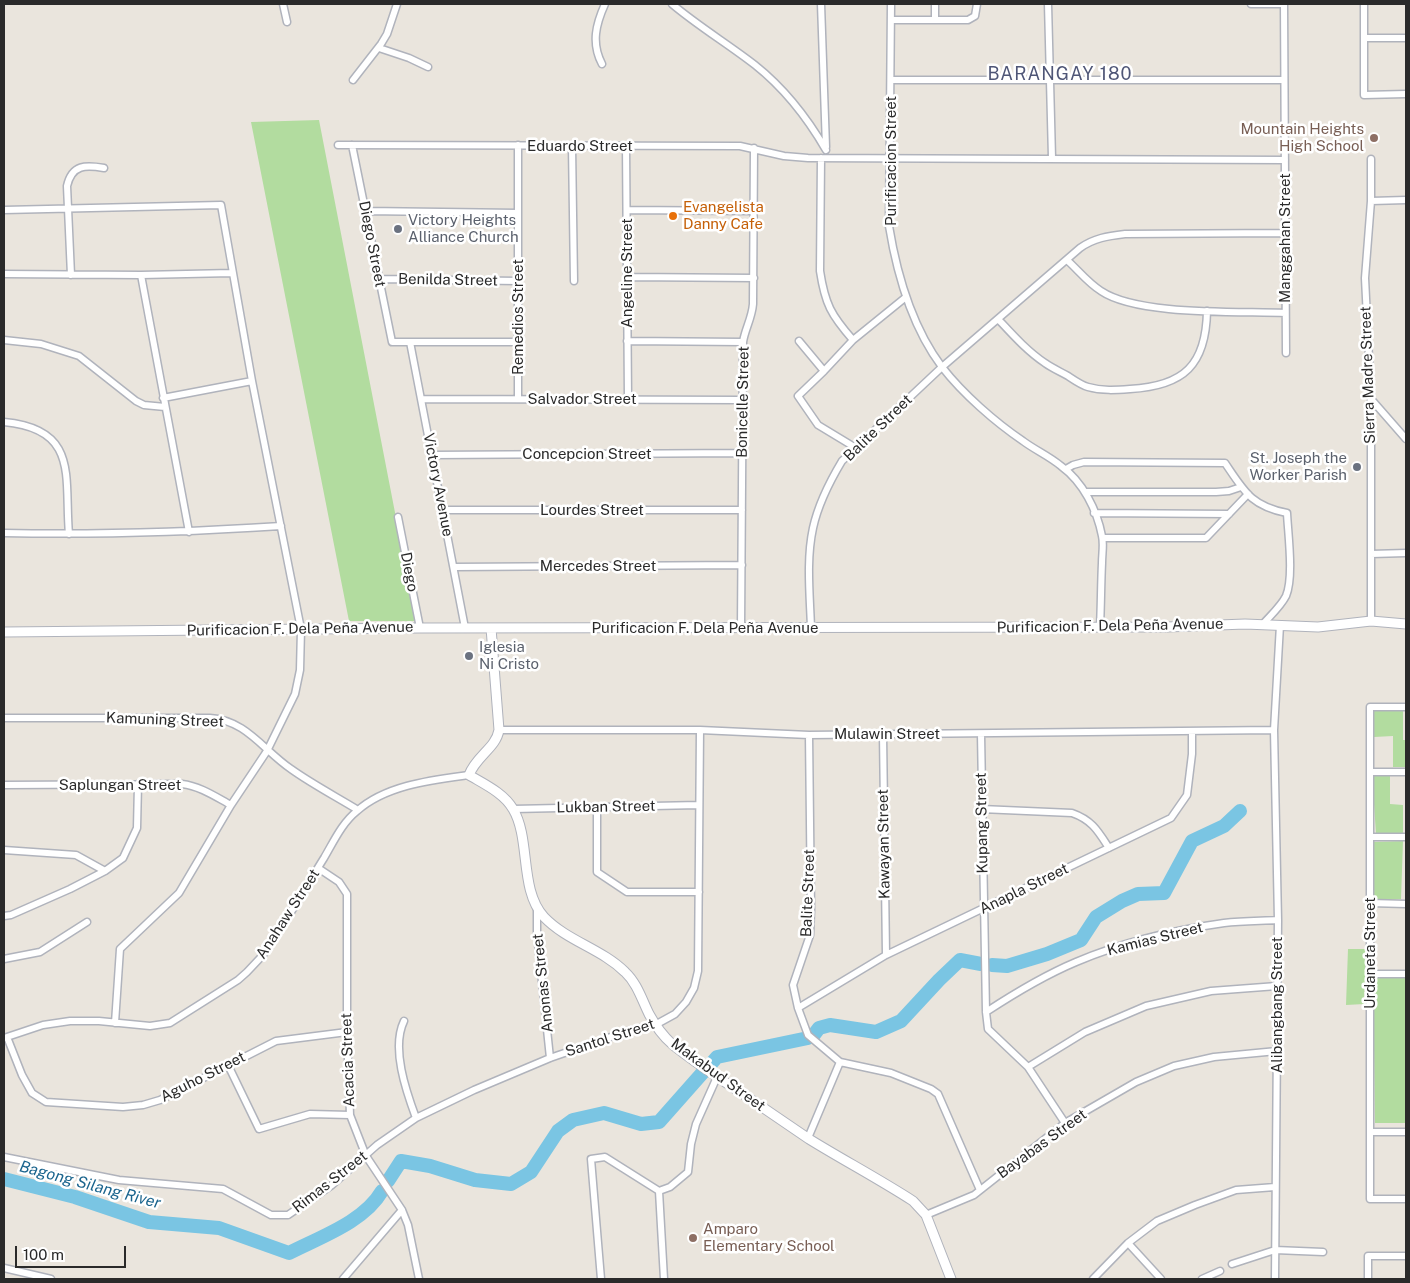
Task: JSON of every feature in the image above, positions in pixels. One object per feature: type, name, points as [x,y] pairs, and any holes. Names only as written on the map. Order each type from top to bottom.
[{"type":"street","points":[[283,4],[287,22]]},
{"type":"street","points":[[353,80],[379,48],[397,4]]},
{"type":"street","points":[[602,64],[597,54],[595,41],[605,4]]},
{"type":"street","points":[[672,4],[755,65],[777,85],[816,132],[830,158]]},
{"type":"street","points":[[821,4],[826,150]]},
{"type":"street","name":"Purificacion Street","points":[[891,4],[889,226],[906,297],[927,342],[942,367],[962,389],[1001,425],[1024,443],[1066,470],[1078,481],[1085,492],[1103,538],[1100,627]]},
{"type":"street","points":[[935,4],[935,20]]},
{"type":"street","points":[[891,20],[968,20],[975,16],[977,4]]},
{"type":"street","points":[[1048,4],[1052,158]]},
{"type":"street","points":[[1251,4],[1284,4]]},
{"type":"street","name":"Manggahan Street","points":[[1284,4],[1286,353]]},
{"type":"street","points":[[1364,4],[1364,95],[1406,94]]},
{"type":"street","points":[[1364,38],[1406,38]]},
{"type":"street","points":[[379,48],[428,67]]},
{"type":"street","points":[[891,80],[1284,80]]},
{"type":"street","name":"Eduardo Street","points":[[338,145],[740,146],[784,156],[821,158],[1285,160]]},
{"type":"street","name":"Diego Street","points":[[352,145],[392,342],[410,342]]},
{"type":"street","name":"Remedios Street","points":[[518,145],[518,399]]},
{"type":"street","points":[[572,146],[574,281]]},
{"type":"street","name":"Angeline Street","points":[[626,146],[628,399]]},
{"type":"street","name":"Bonicelle Street","points":[[741,628],[743,342],[753,311],[754,148]]},
{"type":"street","points":[[821,158],[820,271],[822,285],[826,302],[831,312],[853,340]]},
{"type":"street","name":"Sierra Madre Street","points":[[1371,159],[1371,201],[1365,278],[1371,399],[1371,621]]},
{"type":"street","points":[[71,275],[67,186],[69,178],[73,172],[86,166],[104,168]]},
{"type":"street","points":[[1371,201],[1406,200]]},
{"type":"street","points":[[4,210],[68,207],[221,205],[252,381],[301,628],[300,670],[295,694],[267,750],[231,805],[179,893],[120,950],[115,1023]]},
{"type":"street","points":[[627,210],[754,211]]},
{"type":"street","points":[[366,211],[518,213]]},
{"type":"street","points":[[1285,233],[1125,234],[1104,236],[1089,241],[1067,260],[1101,292],[1141,306],[1206,311],[1285,312]]},
{"type":"street","name":"Balite Street","points":[[811,628],[810,576],[813,527],[833,476],[842,461],[942,367],[1067,260]]},
{"type":"street","points":[[4,274],[232,274]]},
{"type":"street","points":[[141,275],[190,532]]},
{"type":"street","points":[[627,277],[754,278]]},
{"type":"street","name":"Benilda Street","points":[[378,279],[518,281]]},
{"type":"street","points":[[856,448],[818,425],[798,396],[853,340],[906,297]]},
{"type":"street","points":[[998,319],[1044,363],[1087,387],[1106,390],[1164,385],[1191,367],[1203,347],[1206,311]]},
{"type":"street","points":[[4,340],[41,344],[79,356],[136,401],[144,405],[165,407]]},
{"type":"street","points":[[627,341],[743,342]]},
{"type":"street","points":[[799,341],[824,371]]},
{"type":"street","points":[[410,342],[518,342]]},
{"type":"street","name":"Victory Avenue","points":[[410,342],[465,628]]},
{"type":"street","points":[[163,398],[252,381]]},
{"type":"street","name":"Salvador Street","points":[[421,399],[742,400]]},
{"type":"street","points":[[1371,399],[1406,439]]},
{"type":"street","points":[[4,422],[27,425],[57,445],[62,455],[67,477],[69,534]]},
{"type":"street","name":"Concepcion Street","points":[[432,455],[742,453]]},
{"type":"street","points":[[1066,470],[1073,465],[1084,462],[1225,463],[1241,487],[1264,507],[1287,513],[1289,585],[1285,597],[1263,624]]},
{"type":"street","points":[[1085,492],[1216,492],[1229,491],[1241,487]]},
{"type":"street","points":[[1103,538],[1206,538],[1248,494]]},
{"type":"street","name":"Lourdes Street","points":[[443,510],[742,510]]},
{"type":"street","points":[[1094,513],[1228,514]]},
{"type":"street","name":"Diego","points":[[398,517],[420,628]]},
{"type":"street","points":[[4,533],[190,532],[281,526]]},
{"type":"street","points":[[1371,554],[1406,553]]},
{"type":"street","name":"Mercedes Street","points":[[454,567],[742,565]]},
{"type":"street","name":"Purificacion F. Dela Peña Avenue","points":[[4,632],[301,628],[1182,627],[1263,624],[1318,627],[1371,621],[1406,624]]},
{"type":"street","name":"Alibangbang Street","points":[[1275,1279],[1278,920],[1274,730],[1280,625]]},
{"type":"street","points":[[469,775],[477,759],[495,741],[499,730],[491,628]]},
{"type":"street","name":"Urdaneta Street","points":[[1406,707],[1370,707],[1370,1199],[1406,1199]]},
{"type":"street","name":"Kamuning Street","points":[[4,718],[219,718],[228,720],[245,729],[292,770],[358,810]]},
{"type":"street","name":"Mulawin Street","points":[[499,730],[700,730],[809,735],[1274,730]]},
{"type":"street","name":"Santol Street","points":[[416,1118],[474,1090],[550,1058],[628,1031],[656,1025],[675,1014],[686,1002],[694,988],[698,971],[700,730]]},
{"type":"street","name":"Anapla Street","points":[[798,1008],[886,955],[1171,818],[1187,795],[1192,754],[1192,732]]},
{"type":"street","name":"Kawayan Street","points":[[883,734],[886,955]]},
{"type":"street","name":"Kupang Street","points":[[981,734],[981,808],[988,1029],[1028,1067],[1065,1123]]},
{"type":"street","name":"Balite Street","points":[[809,735],[810,935],[793,984],[798,1008],[808,1035],[840,1062],[891,1073],[938,1094],[980,1190]]},
{"type":"street","points":[[1370,772],[1406,772]]},
{"type":"street","name":"Makabud Street","points":[[469,775],[497,793],[513,809],[518,820],[530,886],[537,907],[544,916],[553,925],[605,956],[628,974],[656,1025],[672,1043],[717,1077],[808,1138],[913,1200],[926,1215],[951,1279]]},
{"type":"street","name":"Anahaw Street","points":[[6,1037],[42,1025],[61,1022],[99,1021],[150,1026],[170,1023],[247,972],[271,943],[340,829],[358,810],[384,794],[399,789],[446,778],[469,775]]},
{"type":"street","points":[[4,916],[11,915],[105,871],[124,858],[137,828],[138,784]]},
{"type":"street","name":"Saplungan Street","points":[[4,785],[190,785],[231,805]]},
{"type":"street","name":"Lukban Street","points":[[513,809],[699,805]]},
{"type":"street","points":[[598,807],[597,872],[627,892],[699,892]]},
{"type":"street","points":[[981,808],[1072,813],[1084,817],[1097,830],[1109,848]]},
{"type":"street","points":[[1370,837],[1406,837]]},
{"type":"street","points":[[4,850],[76,855],[105,871]]},
{"type":"street","name":"Acacia Street","points":[[318,868],[339,882],[347,894],[347,1032],[350,1115],[366,1156],[402,1210],[408,1225],[419,1279]]},
{"type":"street","points":[[1370,903],[1406,904]]},
{"type":"street","name":"Anonas Street","points":[[537,907],[537,934],[550,1058]]},
{"type":"street","name":"Kamias Street","points":[[986,1012],[1030,984],[1069,965],[1125,944],[1175,931],[1226,923],[1278,920]]},
{"type":"street","points":[[4,959],[40,952],[87,922]]},
{"type":"street","points":[[1370,974],[1406,974]]},
{"type":"street","points":[[1028,1067],[1084,1032],[1146,1006],[1211,991],[1277,986]]},
{"type":"street","points":[[404,1021],[399,1039],[400,1058],[409,1100],[416,1118]]},
{"type":"street","name":"Aguho Street","points":[[6,1037],[22,1075],[32,1092],[46,1102],[123,1107],[143,1105],[160,1100],[276,1041],[347,1032]]},
{"type":"street","name":"Bayabas Street","points":[[926,1215],[974,1195],[1065,1123],[1136,1082],[1174,1066],[1214,1056],[1277,1052]]},
{"type":"street","points":[[808,1138],[840,1062]]},
{"type":"street","points":[[228,1065],[259,1129],[310,1114],[350,1115]]},
{"type":"street","points":[[659,1191],[670,1187],[688,1172],[690,1144],[696,1124],[717,1077]]},
{"type":"street","name":"Rimas Street","points":[[4,1157],[119,1180],[223,1189],[271,1215],[288,1215],[332,1185],[377,1145],[416,1118]]},
{"type":"street","points":[[1370,1132],[1406,1132]]},
{"type":"street","points":[[601,1279],[591,1159],[604,1157],[659,1191]]},
{"type":"street","points":[[1093,1279],[1128,1243],[1157,1221],[1236,1190],[1275,1187]]},
{"type":"street","points":[[659,1191],[664,1279]]},
{"type":"street","points":[[343,1279],[402,1210]]},
{"type":"street","points":[[1128,1243],[1161,1279]]},
{"type":"street","points":[[1232,1264],[1275,1250],[1323,1252]]},
{"type":"street","points":[[1368,1279],[1368,1256],[1406,1256]]},
{"type":"street","points":[[4,1268],[51,1279]]},
{"type":"street","points":[[1202,1279],[1220,1271]]},
{"type":"green space","points":[[319,120],[416,621],[349,621],[251,122]]},
{"type":"green space","points":[[1373,710],[1403,710],[1403,740],[1406,740],[1406,767],[1393,767],[1393,736],[1374,737]]},
{"type":"green space","points":[[1372,774],[1390,774],[1390,804],[1403,805],[1403,834],[1376,834]]},
{"type":"green space","points":[[1403,841],[1401,899],[1373,901],[1373,842]]},
{"type":"green space","points":[[1348,949],[1366,949],[1364,1004],[1346,1005]]},
{"type":"green space","points":[[1373,976],[1406,977],[1406,1123],[1375,1123]]},
{"type":"waterway","name":"Bagong Silang River","points":[[992,965],[1007,966],[1047,954],[1081,940],[1096,917],[1122,901],[1138,894],[1164,893],[1192,841],[1224,826],[1240,811]]},
{"type":"waterway","name":"Bagong Silang River","points":[[813,1036],[819,1028],[830,1025],[876,1032],[901,1021],[960,960],[981,964]]},
{"type":"waterway","name":"Bagong Silang River","points":[[710,1065],[717,1057],[808,1038]]},
{"type":"waterway","name":"Bagong Silang River","points":[[388,1181],[401,1161],[430,1166],[475,1180],[511,1184],[531,1172],[558,1131],[573,1120],[604,1113],[641,1124],[659,1122],[705,1070]]},
{"type":"waterway","name":"Bagong Silang River","points":[[4,1179],[75,1197],[149,1222],[219,1228],[289,1253],[353,1220],[364,1212],[382,1191]]},
{"type":"place","name":"Mountain Heights High School","points":[[1374,138]]},
{"type":"place","name":"Evangelista Danny Cafe","points":[[673,216]]},
{"type":"place","name":"Victory Heights Alliance Church","points":[[398,229]]},
{"type":"place","name":"St. Joseph the Worker Parish","points":[[1357,467]]},
{"type":"place","name":"Iglesia Ni Cristo","points":[[469,656]]},
{"type":"place","name":"Amparo Elementary School","points":[[693,1238]]},
{"type":"district","name":"BARANGAY 180","points":[[1060,74]]}]
